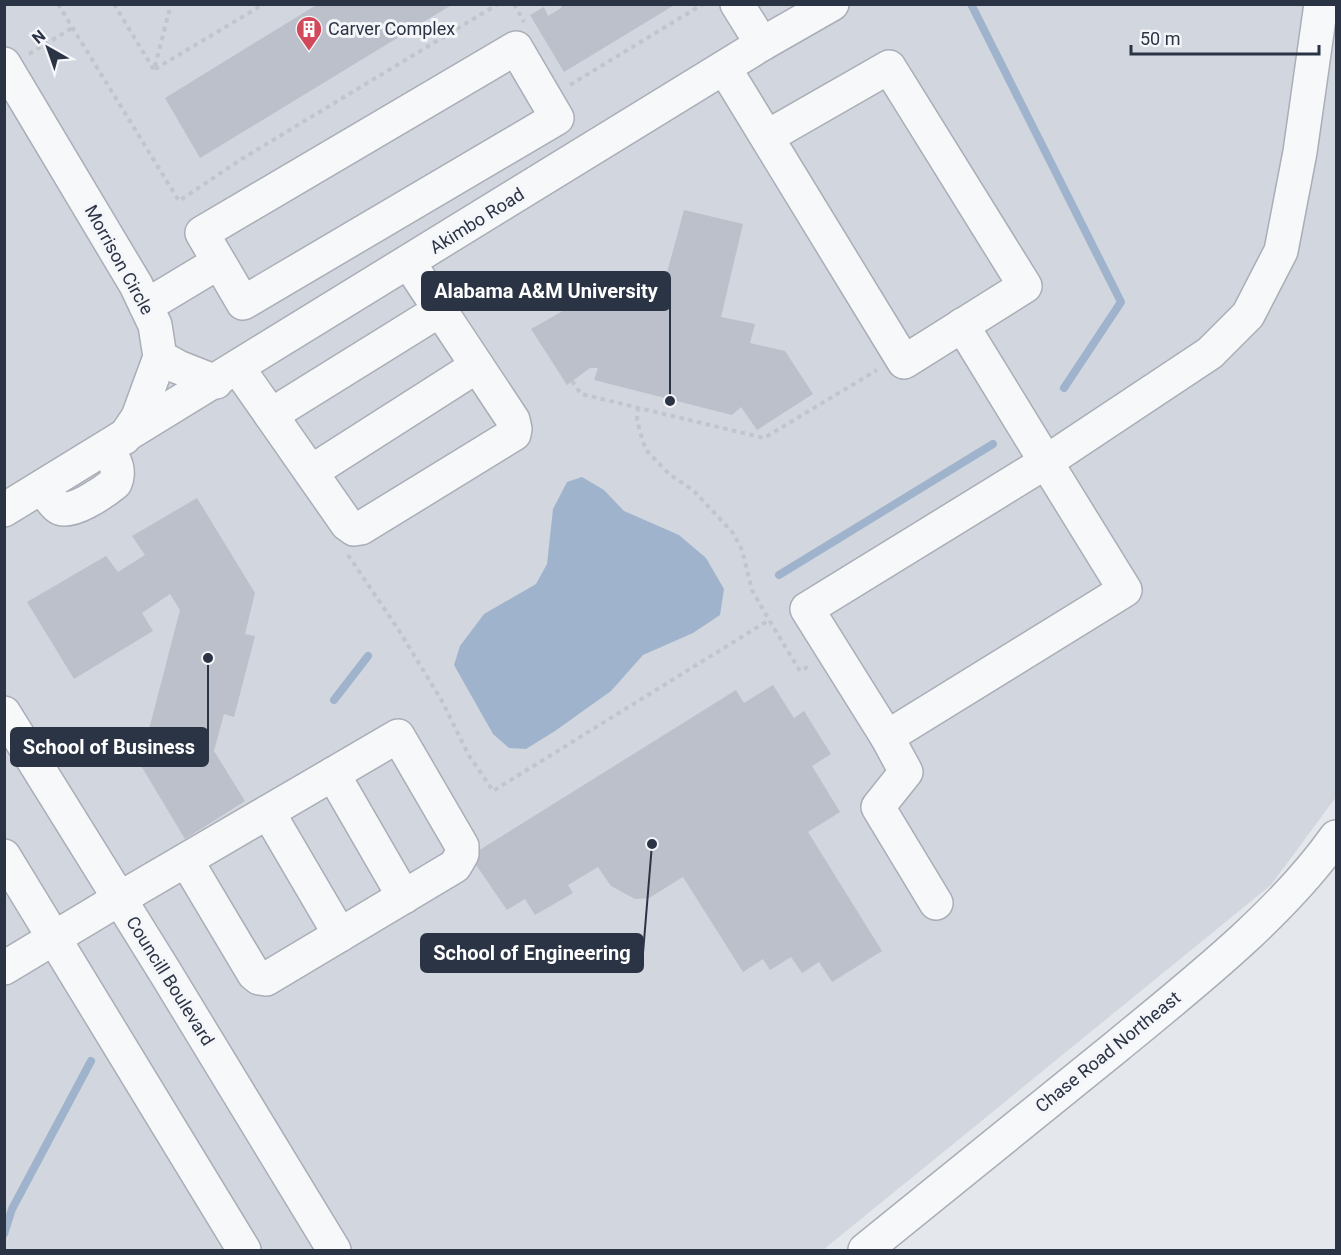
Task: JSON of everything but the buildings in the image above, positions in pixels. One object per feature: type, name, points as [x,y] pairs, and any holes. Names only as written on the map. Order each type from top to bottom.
[{"type":"street","points":[[737,4],[762,44]]},
{"type":"street","name":"Akimbo Road","points":[[115,444],[725,69],[762,44],[832,4]]},
{"type":"street","points":[[936,903],[878,807],[906,772],[887,737],[807,609],[1046,462],[1210,353],[1248,315],[1281,251],[1299,152],[1321,4]]},
{"type":"street","points":[[516,48],[557,118],[243,303],[219,262],[202,233],[516,48]]},
{"type":"street","name":"Morrison Circle","points":[[4,510],[115,444],[138,417],[160,357],[155,325],[136,285],[5,65]]},
{"type":"street","points":[[725,69],[904,362],[1025,286],[889,67],[767,137]]},
{"type":"street","points":[[146,306],[219,262]]},
{"type":"street","points":[[160,357],[178,368],[227,375],[271,415],[347,524],[354,529],[361,528],[514,434],[515,429],[513,420],[409,263]]},
{"type":"street","points":[[271,415],[440,310]]},
{"type":"street","points":[[887,737],[1125,590],[962,325]]},
{"type":"street","points":[[310,472],[477,366]]},
{"type":"street","name":"Councill Boulevard","points":[[4,713],[334,1251]]},
{"type":"street","points":[[4,968],[119,899],[398,736],[462,846],[462,854],[455,866],[266,979],[254,974],[186,860]]},
{"type":"street","points":[[333,774],[404,897]]},
{"type":"street","points":[[268,812],[340,935]]},
{"type":"street","name":"Chase Road Northeast","points":[[865,1251],[1170,1003],[1255,927],[1295,887],[1336,837]]},
{"type":"street","points":[[4,856],[244,1251]]},
{"type":"path","points":[[58,4],[179,201],[240,160],[498,4]]},
{"type":"path","points":[[114,4],[154,70]]},
{"type":"path","points":[[154,70],[171,4]]},
{"type":"path","points":[[154,70],[264,4]]},
{"type":"path","points":[[514,4],[526,25]]},
{"type":"path","points":[[566,86],[703,4]]},
{"type":"path","points":[[5,65],[72,28]]},
{"type":"path","points":[[572,381],[581,394],[764,438],[883,366]]},
{"type":"path","points":[[638,407],[637,420],[646,450],[669,474],[693,490],[733,533],[742,550],[752,590],[800,671],[816,662]]},
{"type":"path","points":[[345,550],[398,629],[442,701],[468,754],[493,791],[769,620]]},
{"type":"shaded area","points":[[5,5],[1336,5],[1336,797],[1271,885],[823,1250],[5,1250]]},
{"type":"water","points":[[582,477],[604,490],[624,511],[679,535],[706,558],[724,589],[720,615],[693,633],[643,655],[611,691],[555,731],[526,749],[509,748],[493,734],[454,665],[460,646],[484,614],[536,584],[547,564],[553,509],[567,482]]},
{"type":"waterway","points":[[971,4],[1121,302],[1064,388]]},
{"type":"waterway","points":[[779,575],[993,444]]},
{"type":"waterway","points":[[334,700],[368,656]]},
{"type":"waterway","points":[[4,1234],[12,1209],[91,1061]]},
{"type":"place","name":"Carver Complex","points":[[309,52]]},
{"type":"place","name":"Alabama A&M University","points":[[670,401]]},
{"type":"place","name":"School of Business","points":[[208,658]]},
{"type":"place","name":"School of Engineering","points":[[652,844]]}]
